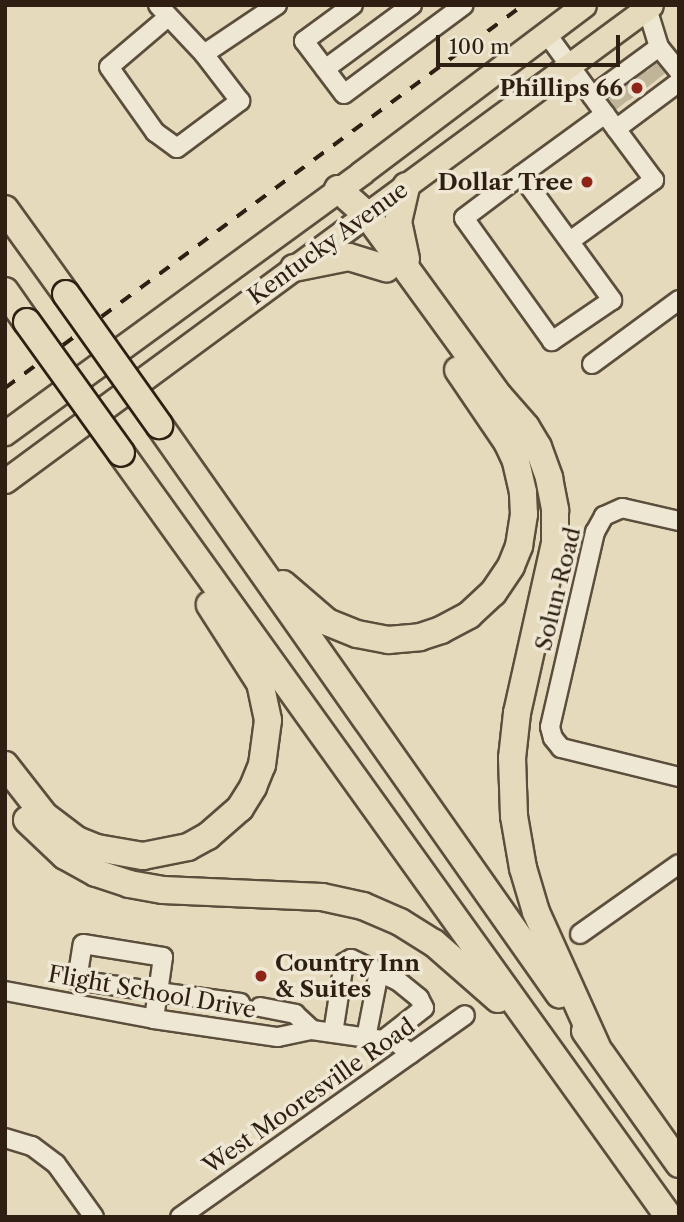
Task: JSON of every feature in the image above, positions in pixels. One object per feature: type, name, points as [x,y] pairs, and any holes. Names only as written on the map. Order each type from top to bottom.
[{"type":"highway","points":[[235,536],[319,616],[346,631],[388,640],[430,634],[469,615],[493,593],[511,566],[519,546],[524,514],[523,492],[516,461],[398,269],[398,222],[406,186]]},
{"type":"highway","points":[[338,189],[398,269],[533,437],[549,478],[555,510],[555,542],[517,713],[512,758],[514,816],[523,868],[536,912],[596,1045]]},
{"type":"highway","points":[[5,209],[679,1164]]},
{"type":"highway","points":[[294,268],[349,257],[398,269]]},
{"type":"highway","points":[[5,291],[669,1217]]},
{"type":"highway","points":[[5,765],[33,802],[56,826],[77,840],[120,854],[154,855],[188,847],[226,822],[253,788],[267,742],[268,720],[260,683],[141,496],[128,462]]},
{"type":"highway","points":[[5,790],[27,820],[52,845],[80,865],[112,879],[163,890],[322,897],[363,906],[400,922],[450,954],[545,1044]]},
{"type":"main road","name":"Kentucky Avenue","points":[[5,433],[584,5]]},
{"type":"main road","name":"Kentucky Avenue","points":[[5,481],[649,7]]},
{"type":"street","points":[[204,54],[277,5]]},
{"type":"street","points":[[353,5],[304,41],[344,94],[464,5]]},
{"type":"street","points":[[325,69],[412,5]]},
{"type":"street","points":[[616,129],[642,84],[649,7]]},
{"type":"street","points":[[163,11],[204,54],[240,101],[177,148],[155,132],[109,67],[163,11]]},
{"type":"street","points":[[546,33],[654,180],[570,242]]},
{"type":"street","points":[[592,96],[679,72]]},
{"type":"street","points":[[521,176],[612,300],[552,341],[464,218],[605,114]]},
{"type":"street","points":[[592,364],[679,300]]},
{"type":"street","name":"Solun Road","points":[[679,521],[622,508],[604,516],[595,532],[550,724],[552,738],[561,748],[679,777]]},
{"type":"street","points":[[580,934],[679,864]]},
{"type":"street","points":[[154,1019],[158,992],[163,957],[83,944],[77,980],[158,992],[240,1003]]},
{"type":"street","points":[[333,1033],[344,963],[351,959],[398,981],[419,998],[424,1008],[374,1039]]},
{"type":"street","points":[[374,1039],[379,972]]},
{"type":"street","name":"Flight School Drive","points":[[5,991],[154,1019],[278,1037],[312,1030],[396,1042],[411,1054]]},
{"type":"street","points":[[260,1007],[295,1014],[312,1030]]},
{"type":"street","name":"West Mooresville Road","points":[[180,1217],[465,1015]]},
{"type":"street","points":[[5,1138],[33,1146],[55,1164],[94,1217]]},
{"type":"tunnel","points":[[652,67],[660,77]]},
{"type":"tunnel","points":[[639,76],[648,87]]},
{"type":"tunnel","points":[[628,84],[636,95]]},
{"type":"tunnel","points":[[615,94],[623,104]]},
{"type":"railway","points":[[5,388],[523,5]]},
{"type":"place","name":"Phillips 66","points":[[637,88]]},
{"type":"place","name":"Dollar Tree","points":[[587,182]]},
{"type":"place","name":"Country Inn & Suites","points":[[261,976]]}]
